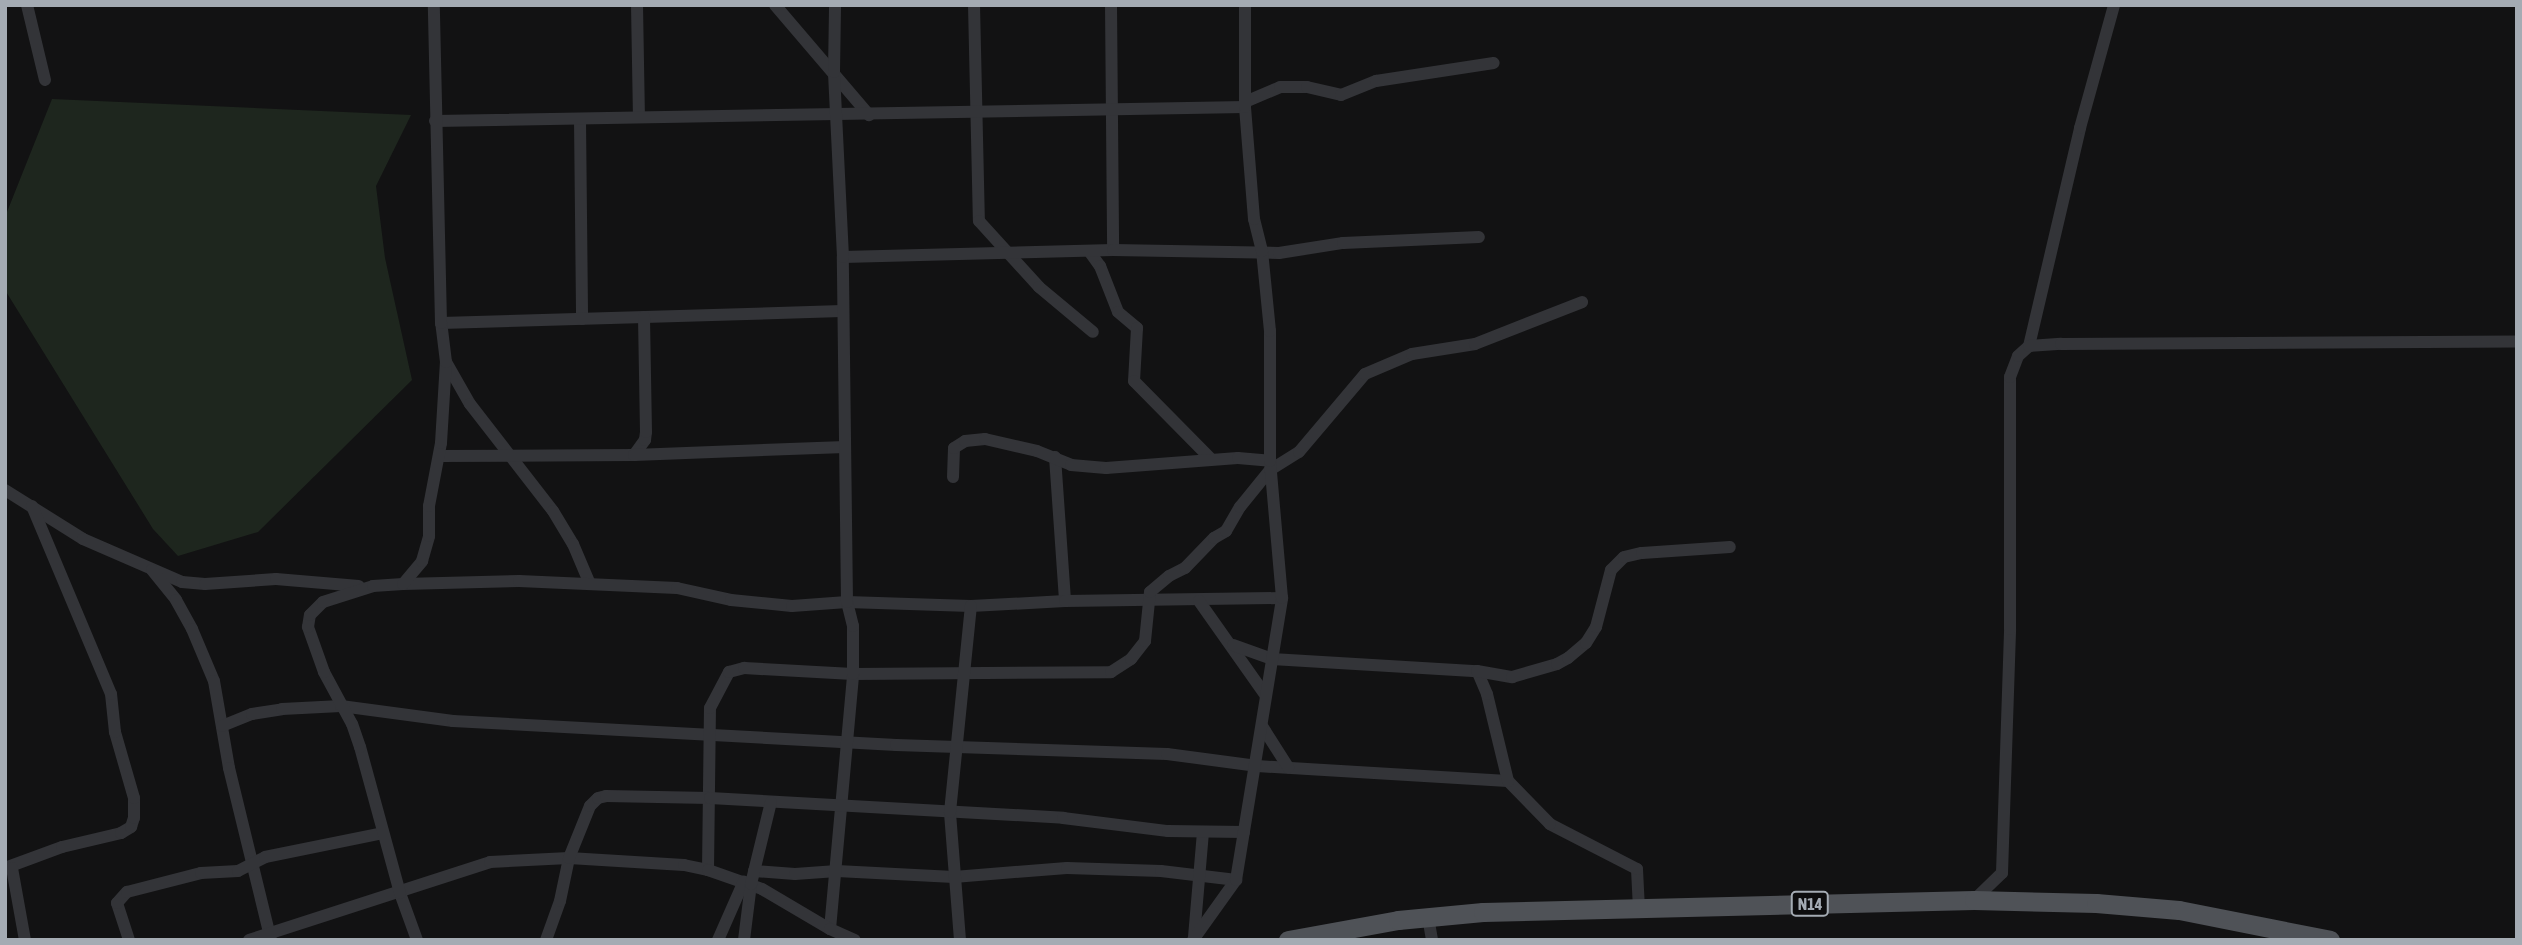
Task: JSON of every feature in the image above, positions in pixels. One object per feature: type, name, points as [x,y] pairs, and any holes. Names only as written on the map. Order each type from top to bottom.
[{"type":"main road","name":"N14","points":[[1288,940],[1330,930],[1483,912],[1974,900],[2096,903],[2179,910],[2330,940]]},
{"type":"street","points":[[27,5],[45,80]]},
{"type":"street","points":[[403,584],[422,561],[429,536],[429,506],[439,456],[446,362],[441,323],[433,5]]},
{"type":"street","points":[[637,5],[639,117]]},
{"type":"street","points":[[775,5],[869,115]]},
{"type":"street","points":[[830,929],[853,674],[853,626],[847,602],[843,257],[834,72],[835,5]]},
{"type":"street","points":[[974,5],[979,221],[1040,287],[1093,332]]},
{"type":"street","points":[[1111,5],[1113,250]]},
{"type":"street","points":[[1193,939],[1236,880],[1257,766],[1282,597],[1270,466],[1271,365],[1262,251],[1254,219],[1245,105],[1245,5]]},
{"type":"street","points":[[1974,900],[2003,873],[2010,629],[2010,377],[2018,356],[2029,346],[2080,128],[2115,5]]},
{"type":"street","points":[[435,121],[838,116],[1245,105],[1280,87],[1307,87],[1341,95],[1376,81],[1494,62]]},
{"type":"street","points":[[580,120],[582,319]]},
{"type":"street","points":[[843,257],[1113,250],[1279,253],[1343,243],[1479,237]]},
{"type":"street","points":[[1089,251],[1100,266],[1118,312],[1136,328],[1134,381],[1210,459]]},
{"type":"street","points":[[708,870],[710,708],[729,672],[744,668],[853,674],[1111,672],[1131,659],[1145,641],[1150,592],[1169,576],[1185,568],[1214,538],[1226,531],[1270,466],[1299,452],[1365,374],[1412,354],[1475,344],[1582,302]]},
{"type":"street","points":[[441,323],[842,311]]},
{"type":"street","points":[[634,455],[645,440],[646,432],[644,317]]},
{"type":"street","points":[[2029,346],[2517,342]]},
{"type":"street","points":[[446,362],[470,404],[553,511],[573,544],[590,584]]},
{"type":"street","points":[[953,477],[954,448],[965,441],[985,439],[1055,457],[1071,465],[1106,468],[1210,459],[1257,458],[1270,466]]},
{"type":"street","points":[[439,456],[511,458],[845,447]]},
{"type":"street","points":[[1055,457],[1065,601]]},
{"type":"street","points":[[5,491],[83,540],[182,582],[205,584],[276,579],[373,586],[519,581],[677,588],[731,600],[792,607],[847,602],[971,606],[1065,601],[1199,601],[1282,597]]},
{"type":"street","points":[[25,940],[9,868],[62,847],[121,833],[131,827],[134,818],[134,798],[114,732],[111,694],[32,506]]},
{"type":"street","points":[[1233,645],[1272,659],[1477,671],[1512,677],[1557,664],[1569,658],[1586,643],[1596,627],[1611,570],[1624,557],[1642,553],[1730,547]]},
{"type":"street","points":[[152,570],[176,600],[203,650],[214,681],[251,863],[270,937]]},
{"type":"street","points":[[373,586],[323,603],[310,615],[308,627],[312,643],[360,747],[400,893],[417,940]]},
{"type":"street","points":[[1199,601],[1233,645],[1266,696]]},
{"type":"street","points":[[960,940],[950,812],[971,606]]},
{"type":"street","points":[[1477,671],[1487,694],[1508,780],[1550,824],[1637,869],[1639,909]]},
{"type":"street","points":[[222,726],[252,714],[282,709],[341,706],[453,721],[1167,754],[1257,766],[1508,780]]},
{"type":"street","points":[[1262,726],[1288,767]]},
{"type":"street","points":[[546,940],[560,901],[569,858],[590,806],[598,798],[710,798],[1063,818],[1203,833],[1244,832]]},
{"type":"street","points":[[744,940],[750,879],[771,802]]},
{"type":"street","points":[[129,940],[117,902],[127,892],[201,873],[238,870],[265,857],[383,833]]},
{"type":"street","points":[[1193,939],[1203,833]]},
{"type":"street","points":[[249,940],[270,937],[453,872],[490,862],[569,858],[684,865],[750,879],[836,871],[954,877],[1067,868],[1200,875],[1236,880]]},
{"type":"street","points":[[750,879],[830,929],[855,940]]},
{"type":"street","points":[[718,940],[750,879]]},
{"type":"street","points":[[1428,917],[1432,940]]},
{"type":"shaded area","points":[[52,99],[411,115],[376,186],[385,258],[412,380],[258,532],[178,556],[153,529],[5,290],[5,217]]}]
